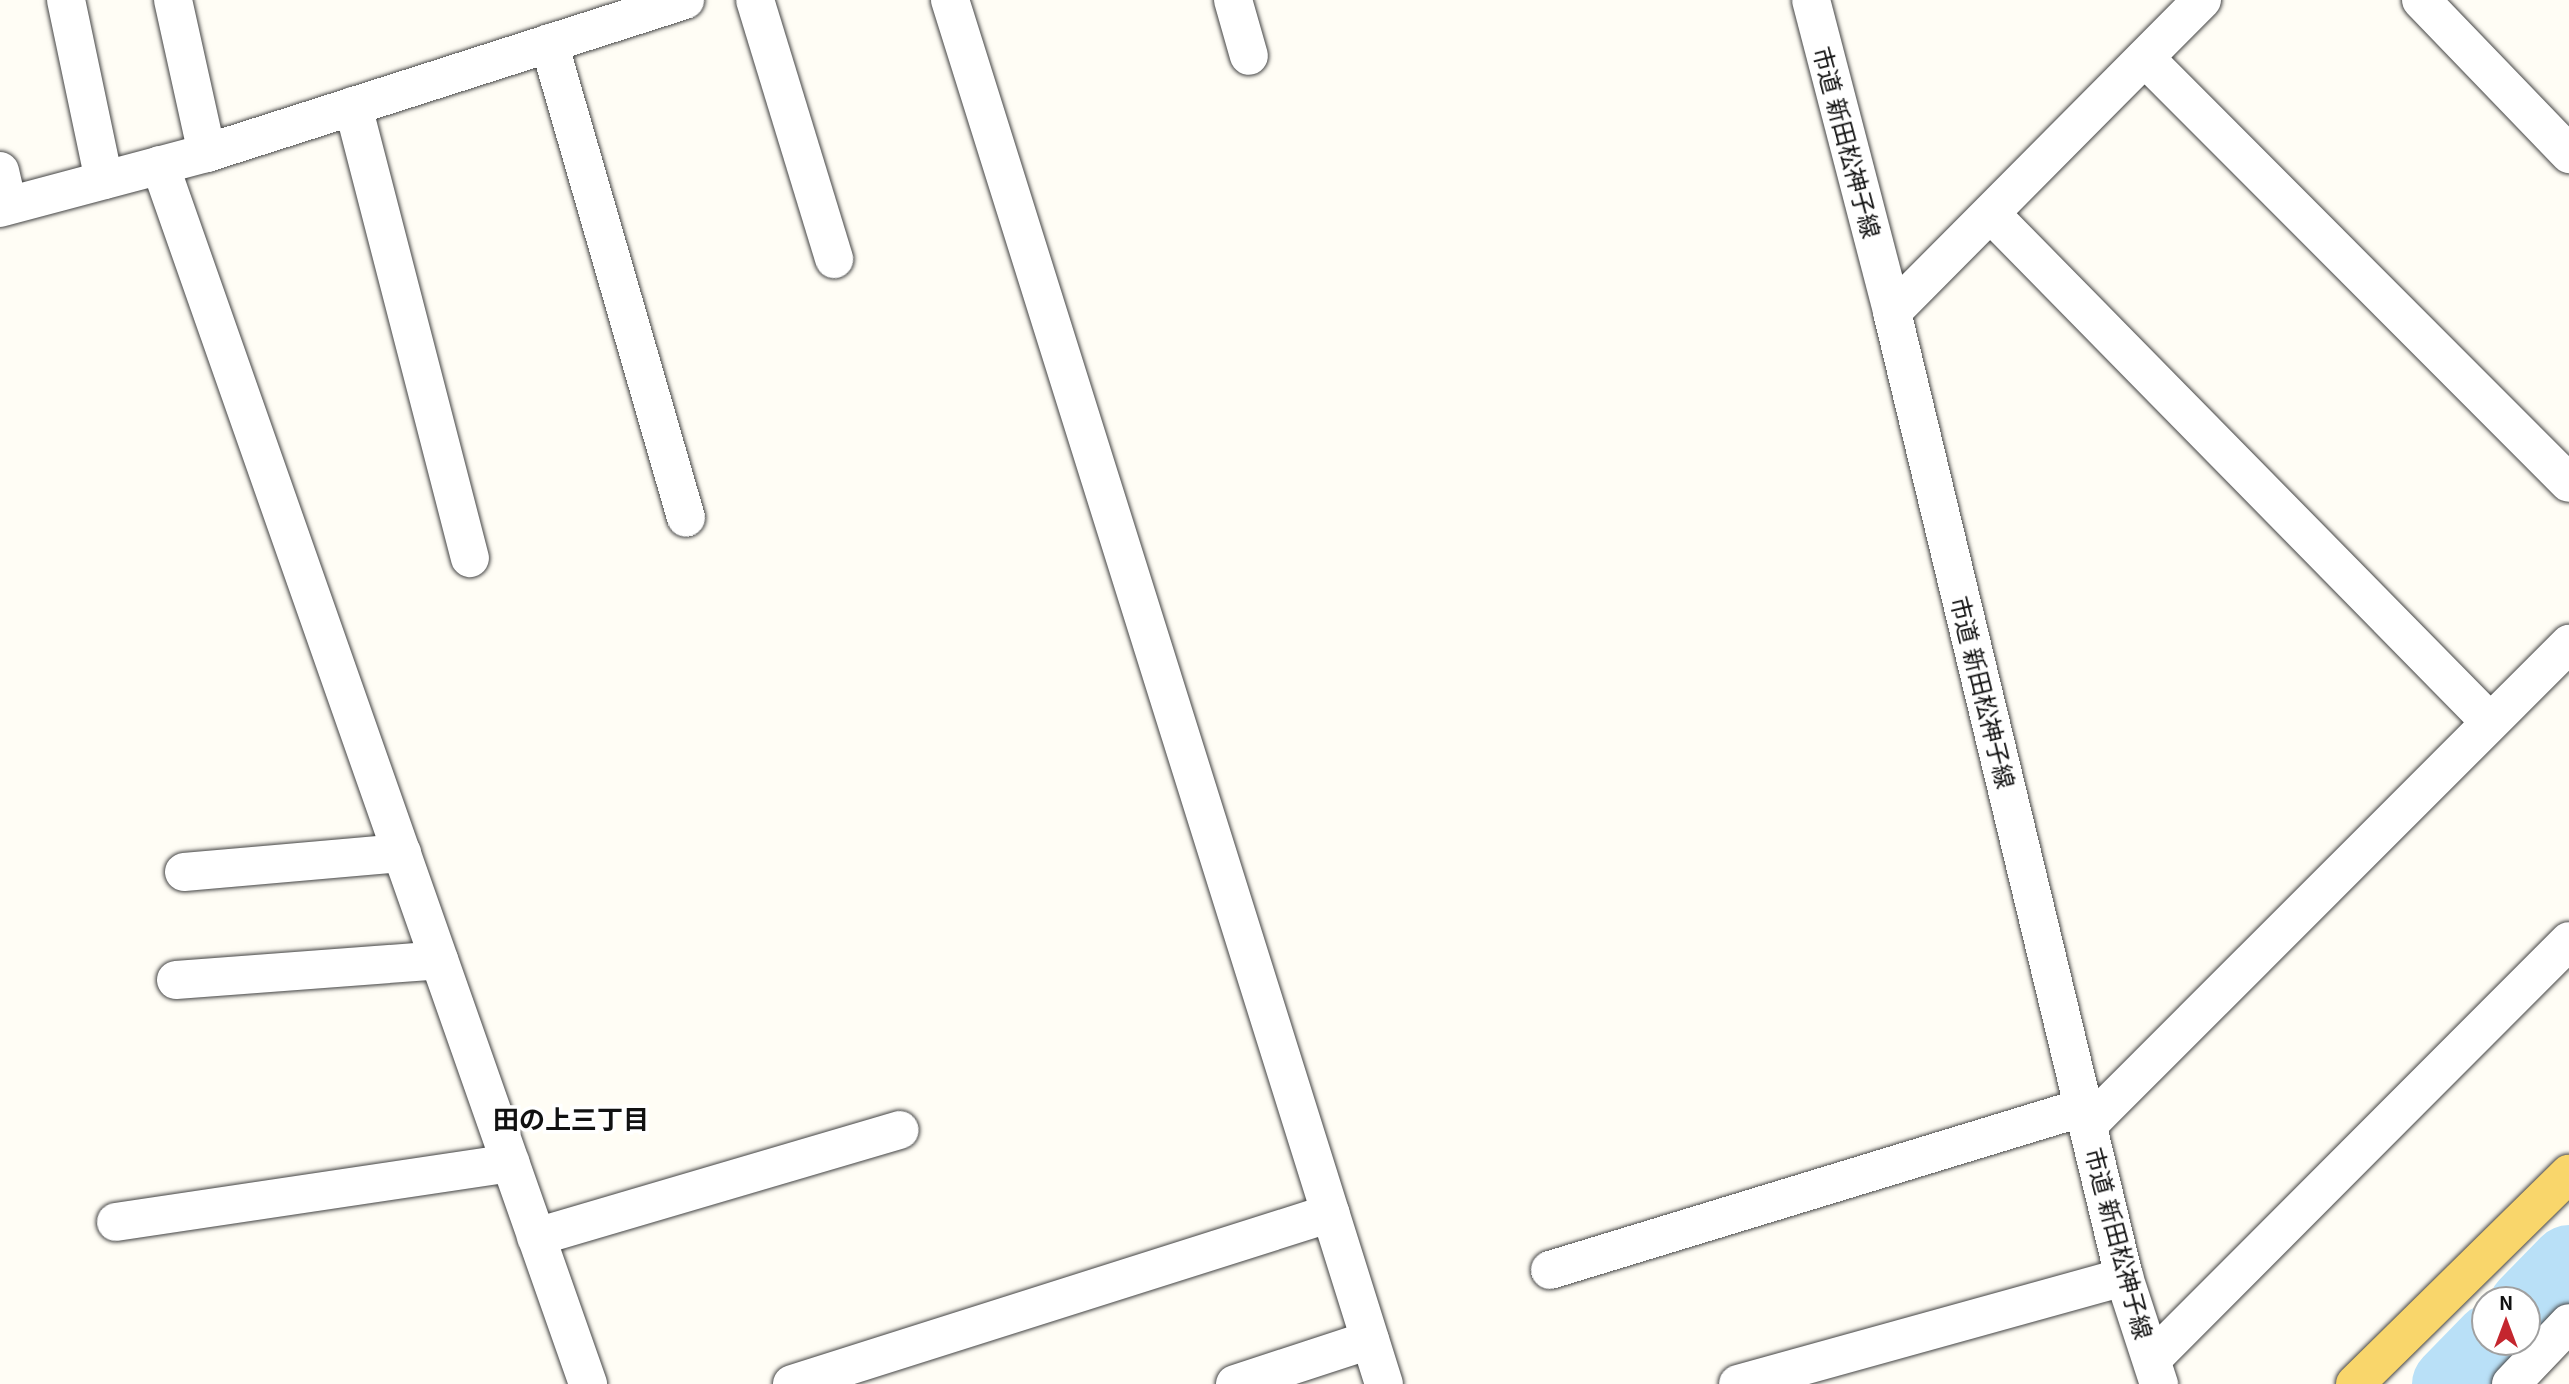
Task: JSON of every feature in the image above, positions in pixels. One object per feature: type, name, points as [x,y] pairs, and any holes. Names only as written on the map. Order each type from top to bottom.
[{"type":"main road","points":[[2355,1384],[2569,1174]]},
{"type":"street","points":[[66,0],[104,180]]},
{"type":"street","points":[[173,0],[207,153]]},
{"type":"street","points":[[3,195],[104,180],[207,153],[685,0]]},
{"type":"street","points":[[755,0],[834,259]]},
{"type":"street","points":[[950,0],[1384,1384]]},
{"type":"street","points":[[1233,0],[1249,56]]},
{"type":"street","name":"市道 新田松神子線","points":[[1811,0],[1892,312],[2124,1277],[2155,1372]]},
{"type":"street","points":[[1892,312],[2202,0]]},
{"type":"street","points":[[2421,0],[2569,154]]},
{"type":"street","points":[[549,43],[685,518]]},
{"type":"street","points":[[2145,58],[2569,484]]},
{"type":"street","points":[[353,106],[470,558]]},
{"type":"street","points":[[160,165],[588,1384]]},
{"type":"street","points":[[1991,214],[2490,722]]},
{"type":"street","points":[[1550,1270],[2087,1115],[2569,644]]},
{"type":"street","points":[[184,872],[402,853]]},
{"type":"street","points":[[2155,1372],[2569,941]]},
{"type":"street","points":[[176,980],[439,960]]},
{"type":"street","points":[[536,1237],[900,1130]]},
{"type":"street","points":[[116,1222],[510,1163]]},
{"type":"street","points":[[792,1384],[1331,1213]]},
{"type":"street","points":[[1738,1384],[2124,1277]]},
{"type":"street","points":[[2511,1384],[2569,1323]]},
{"type":"street","points":[[1235,1384],[1370,1340]]},
{"type":"waterway","points":[[2541,1293],[2569,1264]]},
{"type":"waterway","points":[[2451,1384],[2478,1356]]},
{"type":"district","name":"田の上三丁目","points":[[571,1118]]}]
